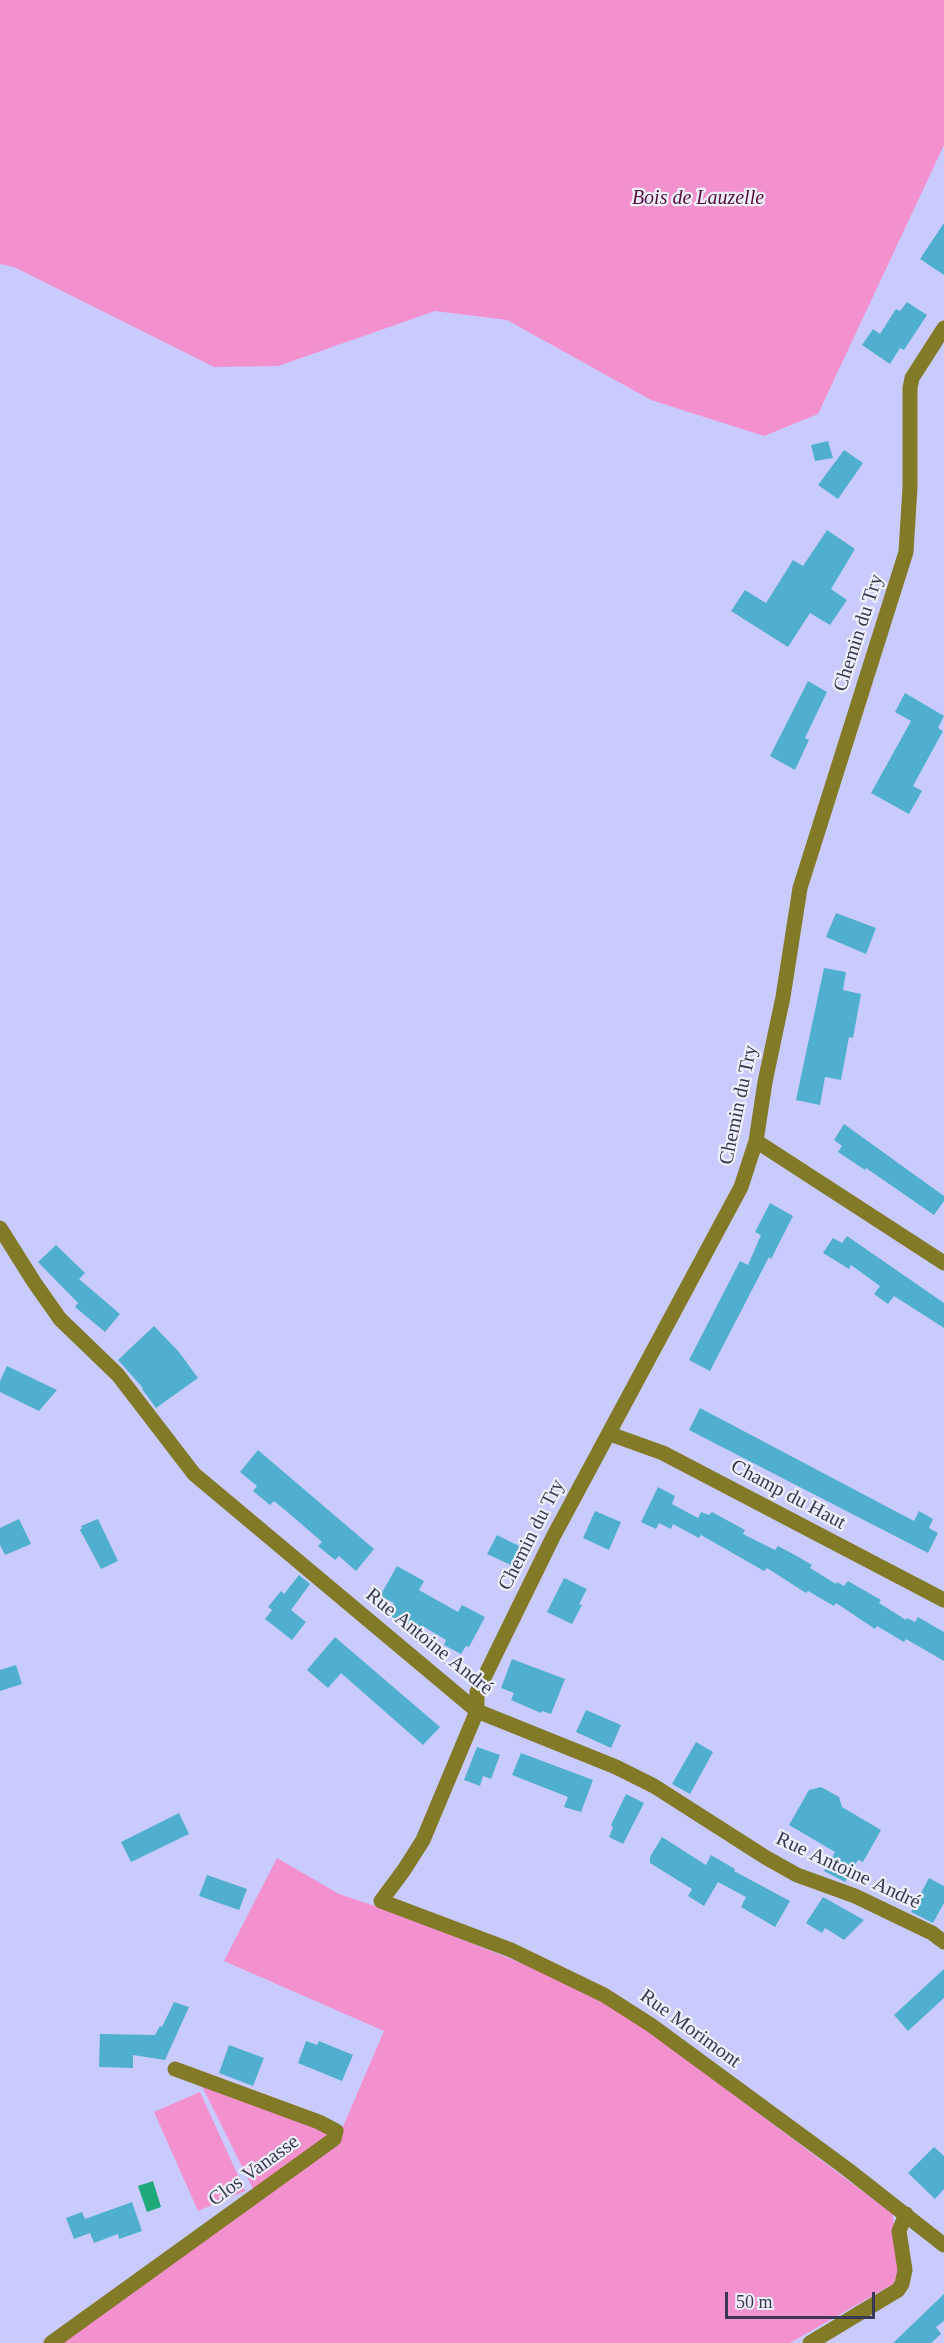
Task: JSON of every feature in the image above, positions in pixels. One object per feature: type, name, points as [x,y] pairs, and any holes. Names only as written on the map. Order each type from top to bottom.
[{"type":"street","name":"Chemin du Try","points":[[381,1901],[423,1840],[477,1711],[477,1692],[553,1537],[741,1188],[756,1141],[765,1082],[783,997],[800,888],[906,552],[912,378],[944,328]]},
{"type":"street","points":[[756,1141],[944,1263]]},
{"type":"street","name":"Rue Antoine André","points":[[0,1228],[60,1319],[118,1375],[194,1474],[477,1711],[616,1767],[654,1786],[797,1875],[855,1896],[932,1933],[944,1942]]},
{"type":"street","name":"Champ du Haut","points":[[610,1434],[663,1453],[944,1600]]},
{"type":"street","name":"Rue Morimont","points":[[381,1901],[511,1950],[604,1995],[669,2039],[906,2214],[942,2237]]},
{"type":"street","name":"Clos Vanasse","points":[[51,2343],[334,2139],[336,2131],[319,2122],[175,2069]]},
{"type":"street","points":[[810,2343],[898,2290],[902,2284],[904,2270],[899,2231],[906,2214]]},
{"type":"green space","name":"Bois de Lauzelle","points":[[0,0],[944,0],[944,145],[818,414],[764,436],[651,400],[507,320],[435,311],[278,366],[214,367],[14,267],[0,264]]},
{"type":"green space","points":[[277,1858],[339,1894],[396,1913],[568,1982],[638,2023],[893,2214],[895,2238],[902,2267],[893,2284],[790,2343],[61,2343],[259,2201],[201,2084],[339,2136],[384,2031],[224,1961]]},
{"type":"green space","points":[[200,2092],[245,2191],[198,2211],[154,2112]]},
{"type":"shaded area","points":[[153,2181],[161,2207],[147,2212],[138,2186]]},
{"type":"building","points":[[944,223],[944,275],[920,259]]},
{"type":"building","points":[[907,302],[927,315],[904,350],[900,348],[890,364],[862,345],[873,329],[880,334],[896,309],[900,311]]},
{"type":"building","points":[[828,441],[833,458],[815,461],[811,445]]},
{"type":"building","points":[[844,450],[863,463],[838,499],[818,485]]},
{"type":"building","points":[[827,530],[855,549],[831,589],[847,600],[830,625],[810,613],[788,647],[731,611],[745,590],[766,603],[793,560],[803,566]]},
{"type":"building","points":[[808,681],[827,692],[805,738],[809,740],[795,770],[770,756]]},
{"type":"building","points":[[905,693],[944,716],[938,728],[943,731],[913,786],[922,791],[909,814],[871,793],[911,721],[895,712]]},
{"type":"building","points":[[836,913],[876,928],[866,954],[826,937]]},
{"type":"building","points":[[824,968],[846,972],[843,990],[861,994],[853,1038],[849,1037],[841,1080],[825,1077],[820,1105],[796,1100]]},
{"type":"building","points":[[844,1124],[944,1196],[944,1201],[934,1215],[866,1168],[865,1170],[838,1152],[842,1146],[834,1140]]},
{"type":"building","points":[[770,1203],[793,1216],[771,1259],[769,1257],[710,1371],[689,1360],[740,1261],[748,1265],[761,1235],[755,1232]]},
{"type":"building","points":[[847,1236],[944,1303],[944,1328],[894,1296],[888,1304],[874,1294],[880,1286],[851,1265],[849,1269],[823,1253],[833,1238],[842,1243]]},
{"type":"building","points":[[56,1245],[85,1273],[79,1279],[120,1314],[105,1332],[75,1307],[78,1303],[38,1262]]},
{"type":"building","points":[[154,1326],[179,1352],[198,1378],[156,1408],[143,1388],[118,1360]]},
{"type":"building","points":[[7,1366],[57,1390],[39,1411],[0,1392],[0,1381]]},
{"type":"building","points":[[700,1408],[914,1521],[919,1511],[933,1519],[929,1528],[938,1533],[928,1553],[689,1430]]},
{"type":"building","points":[[258,1450],[374,1549],[356,1571],[339,1556],[335,1560],[318,1546],[322,1542],[274,1501],[270,1505],[253,1491],[257,1486],[240,1472]]},
{"type":"building","points":[[658,1487],[675,1496],[672,1504],[698,1518],[701,1512],[709,1515],[712,1512],[745,1530],[743,1534],[775,1550],[778,1546],[795,1555],[812,1565],[810,1568],[836,1584],[837,1582],[844,1586],[848,1581],[881,1600],[879,1603],[906,1620],[907,1618],[915,1622],[918,1617],[944,1632],[944,1661],[906,1639],[904,1642],[877,1626],[875,1629],[836,1603],[834,1606],[808,1591],[806,1593],[767,1568],[764,1571],[701,1535],[699,1538],[673,1524],[671,1529],[659,1523],[656,1529],[641,1522]]},
{"type":"building","points":[[595,1511],[621,1522],[609,1550],[583,1538]]},
{"type":"building","points":[[19,1519],[31,1544],[5,1555],[0,1545],[0,1528]]},
{"type":"building","points":[[98,1519],[118,1561],[101,1569],[80,1530],[81,1526]]},
{"type":"building","points":[[497,1535],[523,1548],[513,1566],[487,1554]]},
{"type":"building","points":[[397,1566],[424,1581],[419,1590],[458,1612],[462,1605],[485,1617],[469,1647],[466,1646],[461,1654],[444,1645],[446,1640],[421,1625],[417,1631],[388,1615],[394,1603],[380,1596]]},
{"type":"building","points":[[299,1575],[310,1584],[291,1610],[306,1622],[292,1640],[265,1619],[272,1610],[268,1607],[281,1591],[284,1594]]},
{"type":"building","points":[[564,1578],[587,1589],[572,1624],[547,1612]]},
{"type":"building","points":[[335,1637],[440,1727],[423,1745],[341,1673],[328,1688],[307,1670]]},
{"type":"building","points":[[512,1659],[565,1679],[551,1714],[542,1711],[541,1713],[511,1700],[514,1693],[501,1688]]},
{"type":"building","points":[[16,1665],[22,1684],[0,1691],[0,1670]]},
{"type":"building","points":[[586,1710],[621,1725],[611,1748],[576,1732]]},
{"type":"building","points":[[696,1742],[713,1752],[690,1794],[672,1784]]},
{"type":"building","points":[[477,1747],[500,1755],[491,1779],[483,1776],[480,1786],[464,1780]]},
{"type":"building","points":[[521,1753],[593,1780],[581,1812],[564,1807],[568,1797],[512,1775]]},
{"type":"building","points":[[821,1787],[839,1797],[842,1807],[881,1830],[863,1862],[858,1860],[845,1882],[824,1871],[835,1852],[789,1825],[809,1790]]},
{"type":"building","points":[[626,1794],[644,1803],[623,1844],[609,1837],[613,1827],[611,1825]]},
{"type":"building","points":[[179,1813],[189,1834],[131,1862],[121,1842]]},
{"type":"building","points":[[662,1837],[706,1865],[711,1855],[735,1869],[734,1871],[790,1901],[775,1927],[741,1907],[746,1897],[718,1882],[704,1906],[688,1896],[692,1889],[650,1863],[650,1857]]},
{"type":"building","points":[[207,1875],[247,1889],[239,1910],[199,1896]]},
{"type":"building","points":[[929,1878],[944,1886],[944,1903],[933,1923],[911,1912]]},
{"type":"building","points":[[823,1897],[864,1920],[844,1940],[825,1928],[822,1933],[806,1923]]},
{"type":"building","points":[[944,1969],[944,1998],[908,2031],[894,2015]]},
{"type":"building","points":[[174,2002],[189,2007],[165,2060],[133,2055],[133,2068],[99,2067],[100,2034],[155,2035],[160,2026],[162,2027]]},
{"type":"building","points":[[306,2041],[317,2045],[319,2041],[353,2055],[342,2081],[298,2063]]},
{"type":"building","points":[[229,2045],[264,2058],[253,2086],[219,2073]]},
{"type":"building","points":[[934,2147],[944,2156],[944,2189],[935,2199],[908,2173]]},
{"type":"building","points":[[132,2202],[142,2231],[119,2239],[118,2234],[94,2243],[90,2233],[74,2239],[66,2218],[82,2212],[85,2219]]},
{"type":"building","points":[[944,2294],[944,2321],[936,2327],[941,2334],[931,2343],[893,2343]]}]
